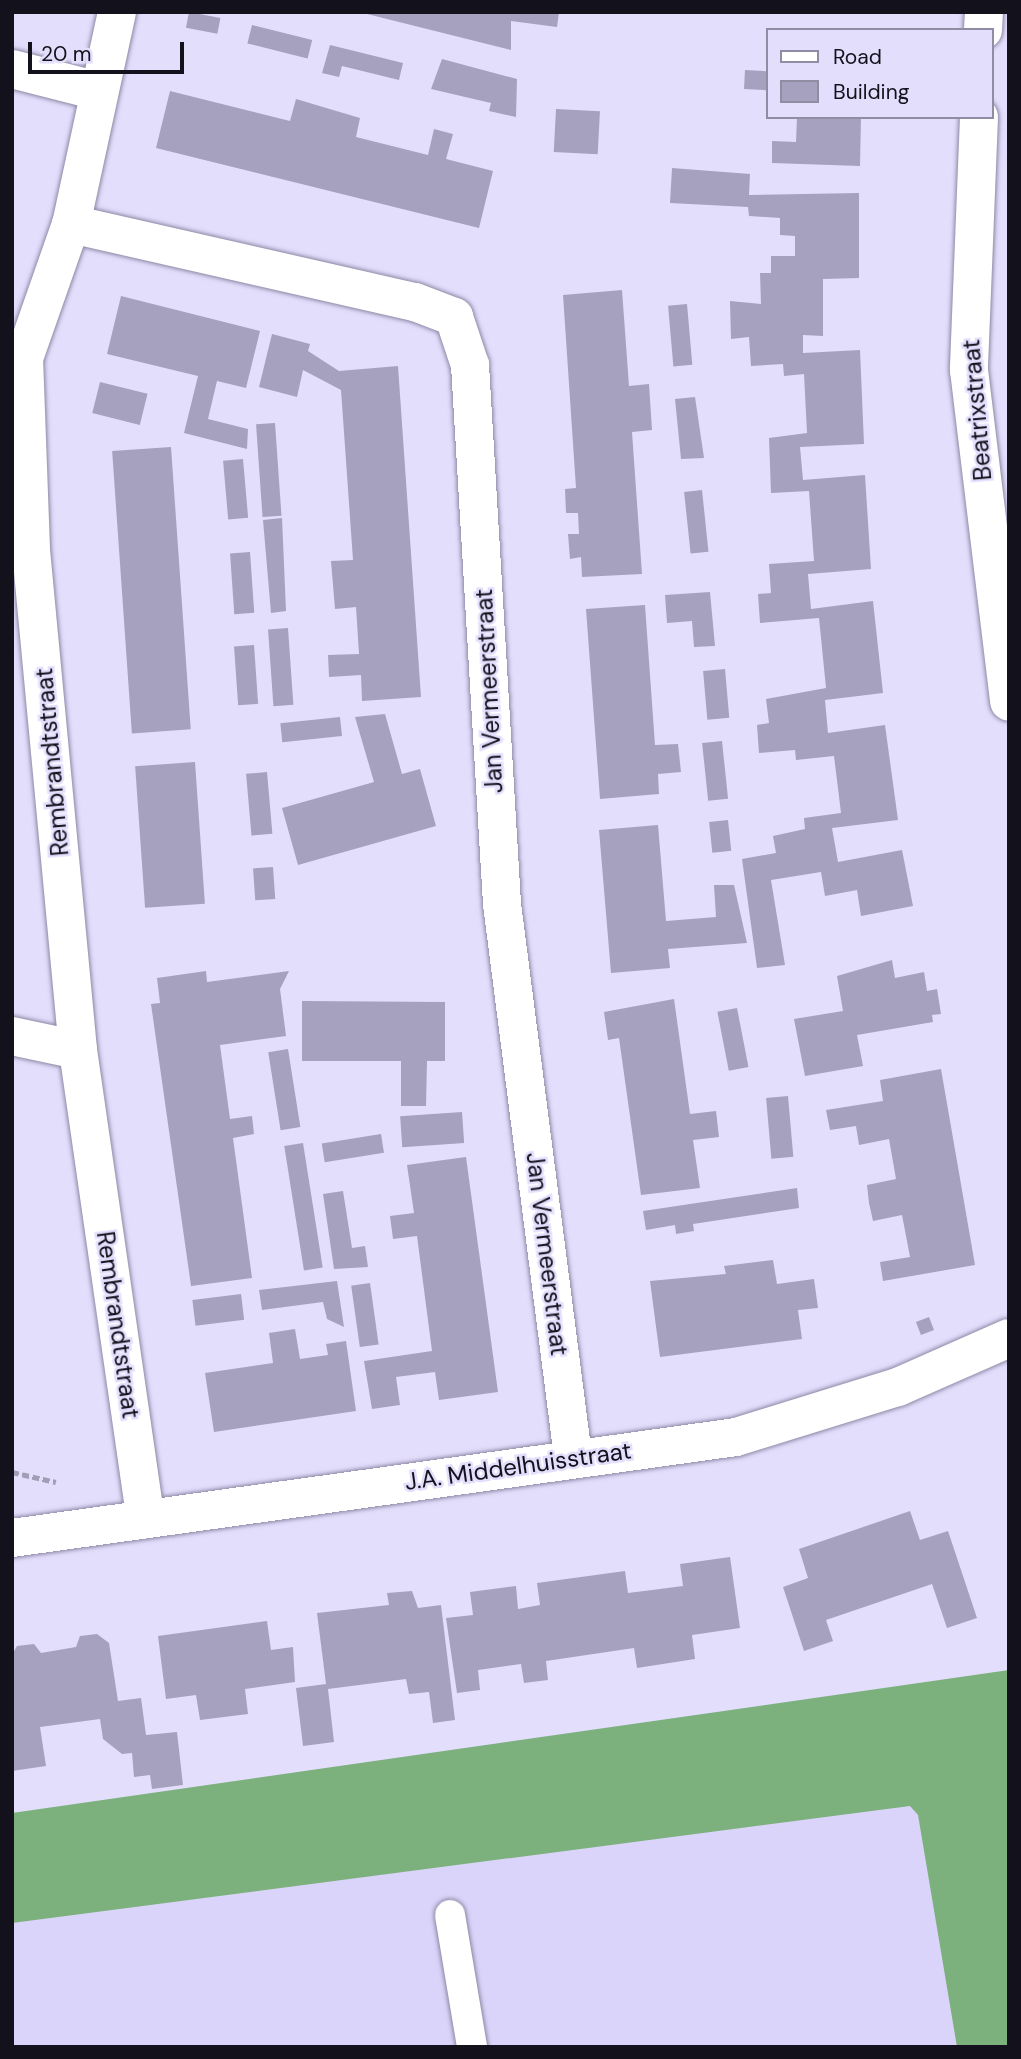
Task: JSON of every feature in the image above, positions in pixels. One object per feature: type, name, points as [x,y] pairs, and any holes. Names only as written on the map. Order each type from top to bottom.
[{"type":"street","name":"Rembrandtstraat","points":[[117,12],[71,224],[24,358],[22,548],[78,1050],[146,1519]]},
{"type":"street","points":[[12,69],[98,91]]},
{"type":"street","name":"Beatrixstraat","points":[[979,119],[969,370],[1009,702]]},
{"type":"street","name":"Jan Vermeerstraat","points":[[71,224],[415,302],[454,317],[470,365],[502,904],[573,1457]]},
{"type":"street","points":[[12,1037],[78,1050]]},
{"type":"street","name":"J.A. Middelhuisstraat","points":[[12,1538],[573,1457],[736,1437],[898,1387],[1009,1338]]},
{"type":"lane","points":[[450,1915],[472,2047]]},
{"type":"shaded area","points":[[1009,1722],[1009,2047],[12,2047],[12,1870]]},
{"type":"green space","points":[[1009,1670],[1009,2047],[957,2047],[918,1815],[910,1806],[12,1923],[12,1813]]},
{"type":"building","points":[[189,12],[220,18],[217,34],[186,28]]},
{"type":"building","points":[[559,12],[557,27],[511,21],[511,50],[363,13]]},
{"type":"building","points":[[252,25],[312,40],[308,58],[247,43]]},
{"type":"building","points":[[330,45],[403,63],[399,80],[342,66],[339,77],[322,73]]},
{"type":"building","points":[[442,59],[517,79],[516,117],[489,111],[491,103],[431,89]]},
{"type":"building","points":[[745,70],[766,71],[766,90],[744,89]]},
{"type":"building","points":[[170,91],[290,121],[296,99],[360,118],[356,137],[428,155],[434,129],[453,134],[446,159],[493,171],[479,228],[156,148]]},
{"type":"building","points":[[556,109],[600,111],[598,154],[554,152]]},
{"type":"building","points":[[797,119],[861,119],[860,166],[772,163],[772,141],[796,142]]},
{"type":"building","points":[[672,168],[750,174],[749,195],[859,193],[859,278],[823,279],[823,336],[803,335],[803,353],[860,350],[864,444],[800,447],[803,480],[865,475],[871,569],[808,574],[811,609],[873,601],[883,693],[825,700],[828,733],[885,725],[898,820],[832,828],[838,862],[902,850],[913,906],[861,916],[857,890],[825,896],[821,872],[771,880],[785,965],[757,968],[742,859],[776,853],[773,836],[805,829],[804,818],[841,813],[834,756],[796,760],[795,750],[759,753],[757,725],[769,723],[766,699],[826,688],[819,618],[760,623],[758,594],[771,593],[769,564],[814,561],[809,491],[771,493],[769,438],[807,433],[804,374],[784,376],[783,364],[751,366],[749,337],[731,339],[730,301],[761,304],[760,273],[771,273],[771,256],[795,256],[795,236],[780,235],[780,218],[749,216],[748,207],[670,203]]},
{"type":"building","points":[[622,290],[629,386],[649,384],[652,430],[632,432],[642,574],[582,577],[581,557],[570,559],[568,534],[579,534],[578,513],[566,513],[565,489],[576,488],[563,295]]},
{"type":"building","points":[[121,296],[260,331],[246,388],[217,381],[208,419],[248,429],[247,449],[184,433],[198,376],[107,354]]},
{"type":"building","points":[[687,304],[692,365],[673,366],[668,306]]},
{"type":"building","points":[[272,334],[310,344],[308,351],[339,371],[398,366],[421,697],[362,701],[361,675],[329,677],[328,655],[359,654],[356,607],[335,609],[331,561],[353,560],[341,390],[303,370],[297,397],[259,387]]},
{"type":"building","points":[[100,382],[148,394],[140,425],[92,413]]},
{"type":"building","points":[[695,397],[704,458],[681,459],[675,399]]},
{"type":"building","points":[[275,423],[281,516],[263,517],[256,424]]},
{"type":"building","points":[[171,447],[191,729],[132,733],[112,451]]},
{"type":"building","points":[[243,459],[248,518],[228,520],[223,461]]},
{"type":"building","points":[[702,490],[708,552],[691,554],[684,492]]},
{"type":"building","points":[[282,518],[286,611],[271,613],[263,520]]},
{"type":"building","points":[[250,552],[254,613],[234,614],[230,553]]},
{"type":"building","points":[[710,592],[715,646],[694,647],[692,621],[667,623],[665,595]]},
{"type":"building","points":[[645,605],[655,745],[678,744],[681,772],[658,774],[659,794],[600,799],[586,609]]},
{"type":"building","points":[[288,628],[293,705],[273,706],[268,629]]},
{"type":"building","points":[[254,645],[258,704],[238,705],[234,646]]},
{"type":"building","points":[[725,669],[729,718],[707,720],[703,671]]},
{"type":"building","points":[[385,714],[402,774],[420,769],[436,826],[298,865],[282,808],[374,782],[355,717]]},
{"type":"building","points":[[340,717],[342,736],[282,742],[280,723]]},
{"type":"building","points":[[722,741],[728,799],[708,801],[702,743]]},
{"type":"building","points":[[195,762],[205,904],[145,908],[135,766]]},
{"type":"building","points":[[267,772],[272,834],[251,836],[246,774]]},
{"type":"building","points":[[728,820],[731,851],[712,853],[709,822]]},
{"type":"building","points":[[658,825],[666,921],[716,917],[714,885],[734,885],[747,943],[668,949],[670,968],[611,973],[599,830]]},
{"type":"building","points":[[273,867],[275,899],[255,900],[253,868]]},
{"type":"building","points":[[892,960],[895,978],[924,972],[927,991],[937,989],[941,1014],[932,1015],[933,1022],[857,1035],[863,1066],[805,1076],[794,1019],[843,1011],[837,976]]},
{"type":"building","points":[[206,971],[207,982],[289,971],[280,989],[286,1036],[220,1045],[230,1119],[252,1116],[254,1134],[233,1138],[252,1278],[191,1286],[151,1004],[160,1003],[157,978]]},
{"type":"building","points":[[674,999],[690,1114],[716,1111],[719,1137],[693,1140],[700,1188],[641,1195],[619,1038],[608,1040],[604,1012]]},
{"type":"building","points":[[302,1001],[445,1002],[445,1061],[427,1061],[426,1106],[401,1106],[401,1061],[302,1061]]},
{"type":"building","points":[[737,1008],[748,1067],[729,1071],[717,1012]]},
{"type":"building","points":[[288,1049],[300,1127],[281,1130],[268,1052]]},
{"type":"building","points":[[941,1069],[975,1265],[883,1281],[880,1262],[910,1257],[902,1215],[873,1221],[869,1203],[867,1185],[896,1179],[889,1139],[859,1145],[856,1126],[830,1130],[826,1110],[883,1101],[880,1080]]},
{"type":"building","points":[[788,1096],[793,1157],[771,1159],[766,1098]]},
{"type":"building","points":[[462,1112],[464,1143],[402,1147],[400,1116]]},
{"type":"building","points":[[381,1134],[384,1153],[325,1162],[322,1143]]},
{"type":"building","points":[[303,1143],[323,1267],[304,1270],[284,1146]]},
{"type":"building","points":[[466,1157],[498,1392],[439,1400],[435,1372],[396,1377],[400,1405],[372,1409],[364,1361],[432,1351],[417,1236],[393,1239],[390,1216],[414,1213],[407,1165]]},
{"type":"building","points":[[797,1188],[799,1208],[693,1224],[694,1231],[676,1234],[675,1225],[646,1230],[643,1211]]},
{"type":"building","points":[[343,1191],[352,1248],[365,1246],[368,1267],[334,1269],[323,1194]]},
{"type":"building","points":[[773,1260],[777,1284],[814,1279],[818,1308],[798,1310],[802,1339],[660,1357],[650,1281],[726,1274],[724,1266]]},
{"type":"building","points":[[337,1281],[344,1327],[327,1319],[323,1302],[262,1310],[259,1290]]},
{"type":"building","points":[[370,1283],[379,1344],[360,1347],[351,1286]]},
{"type":"building","points":[[241,1294],[244,1320],[196,1326],[192,1300]]},
{"type":"building","points":[[929,1317],[934,1330],[921,1335],[916,1322]]},
{"type":"building","points":[[295,1329],[300,1359],[328,1355],[326,1344],[346,1341],[356,1411],[214,1432],[205,1373],[273,1363],[269,1333]]},
{"type":"building","points":[[910,1511],[920,1540],[948,1531],[977,1618],[947,1628],[932,1584],[826,1620],[833,1641],[804,1651],[783,1587],[808,1578],[799,1549]]},
{"type":"building","points":[[730,1557],[740,1628],[692,1635],[695,1659],[637,1668],[634,1648],[546,1661],[548,1680],[524,1683],[521,1664],[478,1670],[480,1690],[457,1693],[446,1618],[473,1615],[470,1592],[516,1586],[518,1609],[540,1605],[537,1583],[625,1571],[628,1593],[683,1586],[680,1564]]},
{"type":"building","points":[[412,1591],[418,1608],[441,1605],[455,1720],[433,1723],[429,1692],[409,1694],[406,1679],[328,1689],[334,1742],[303,1746],[296,1688],[326,1684],[317,1613],[389,1605],[387,1593]]},
{"type":"building","points":[[267,1621],[271,1650],[293,1647],[295,1682],[245,1689],[248,1714],[200,1720],[196,1695],[166,1699],[158,1636]]},
{"type":"building","points":[[97,1634],[109,1643],[118,1701],[141,1698],[146,1735],[177,1732],[183,1785],[152,1789],[150,1775],[134,1777],[132,1753],[122,1754],[103,1739],[100,1719],[40,1727],[46,1766],[12,1771],[13,1653],[17,1646],[34,1644],[41,1653],[76,1647],[80,1636]]}]
